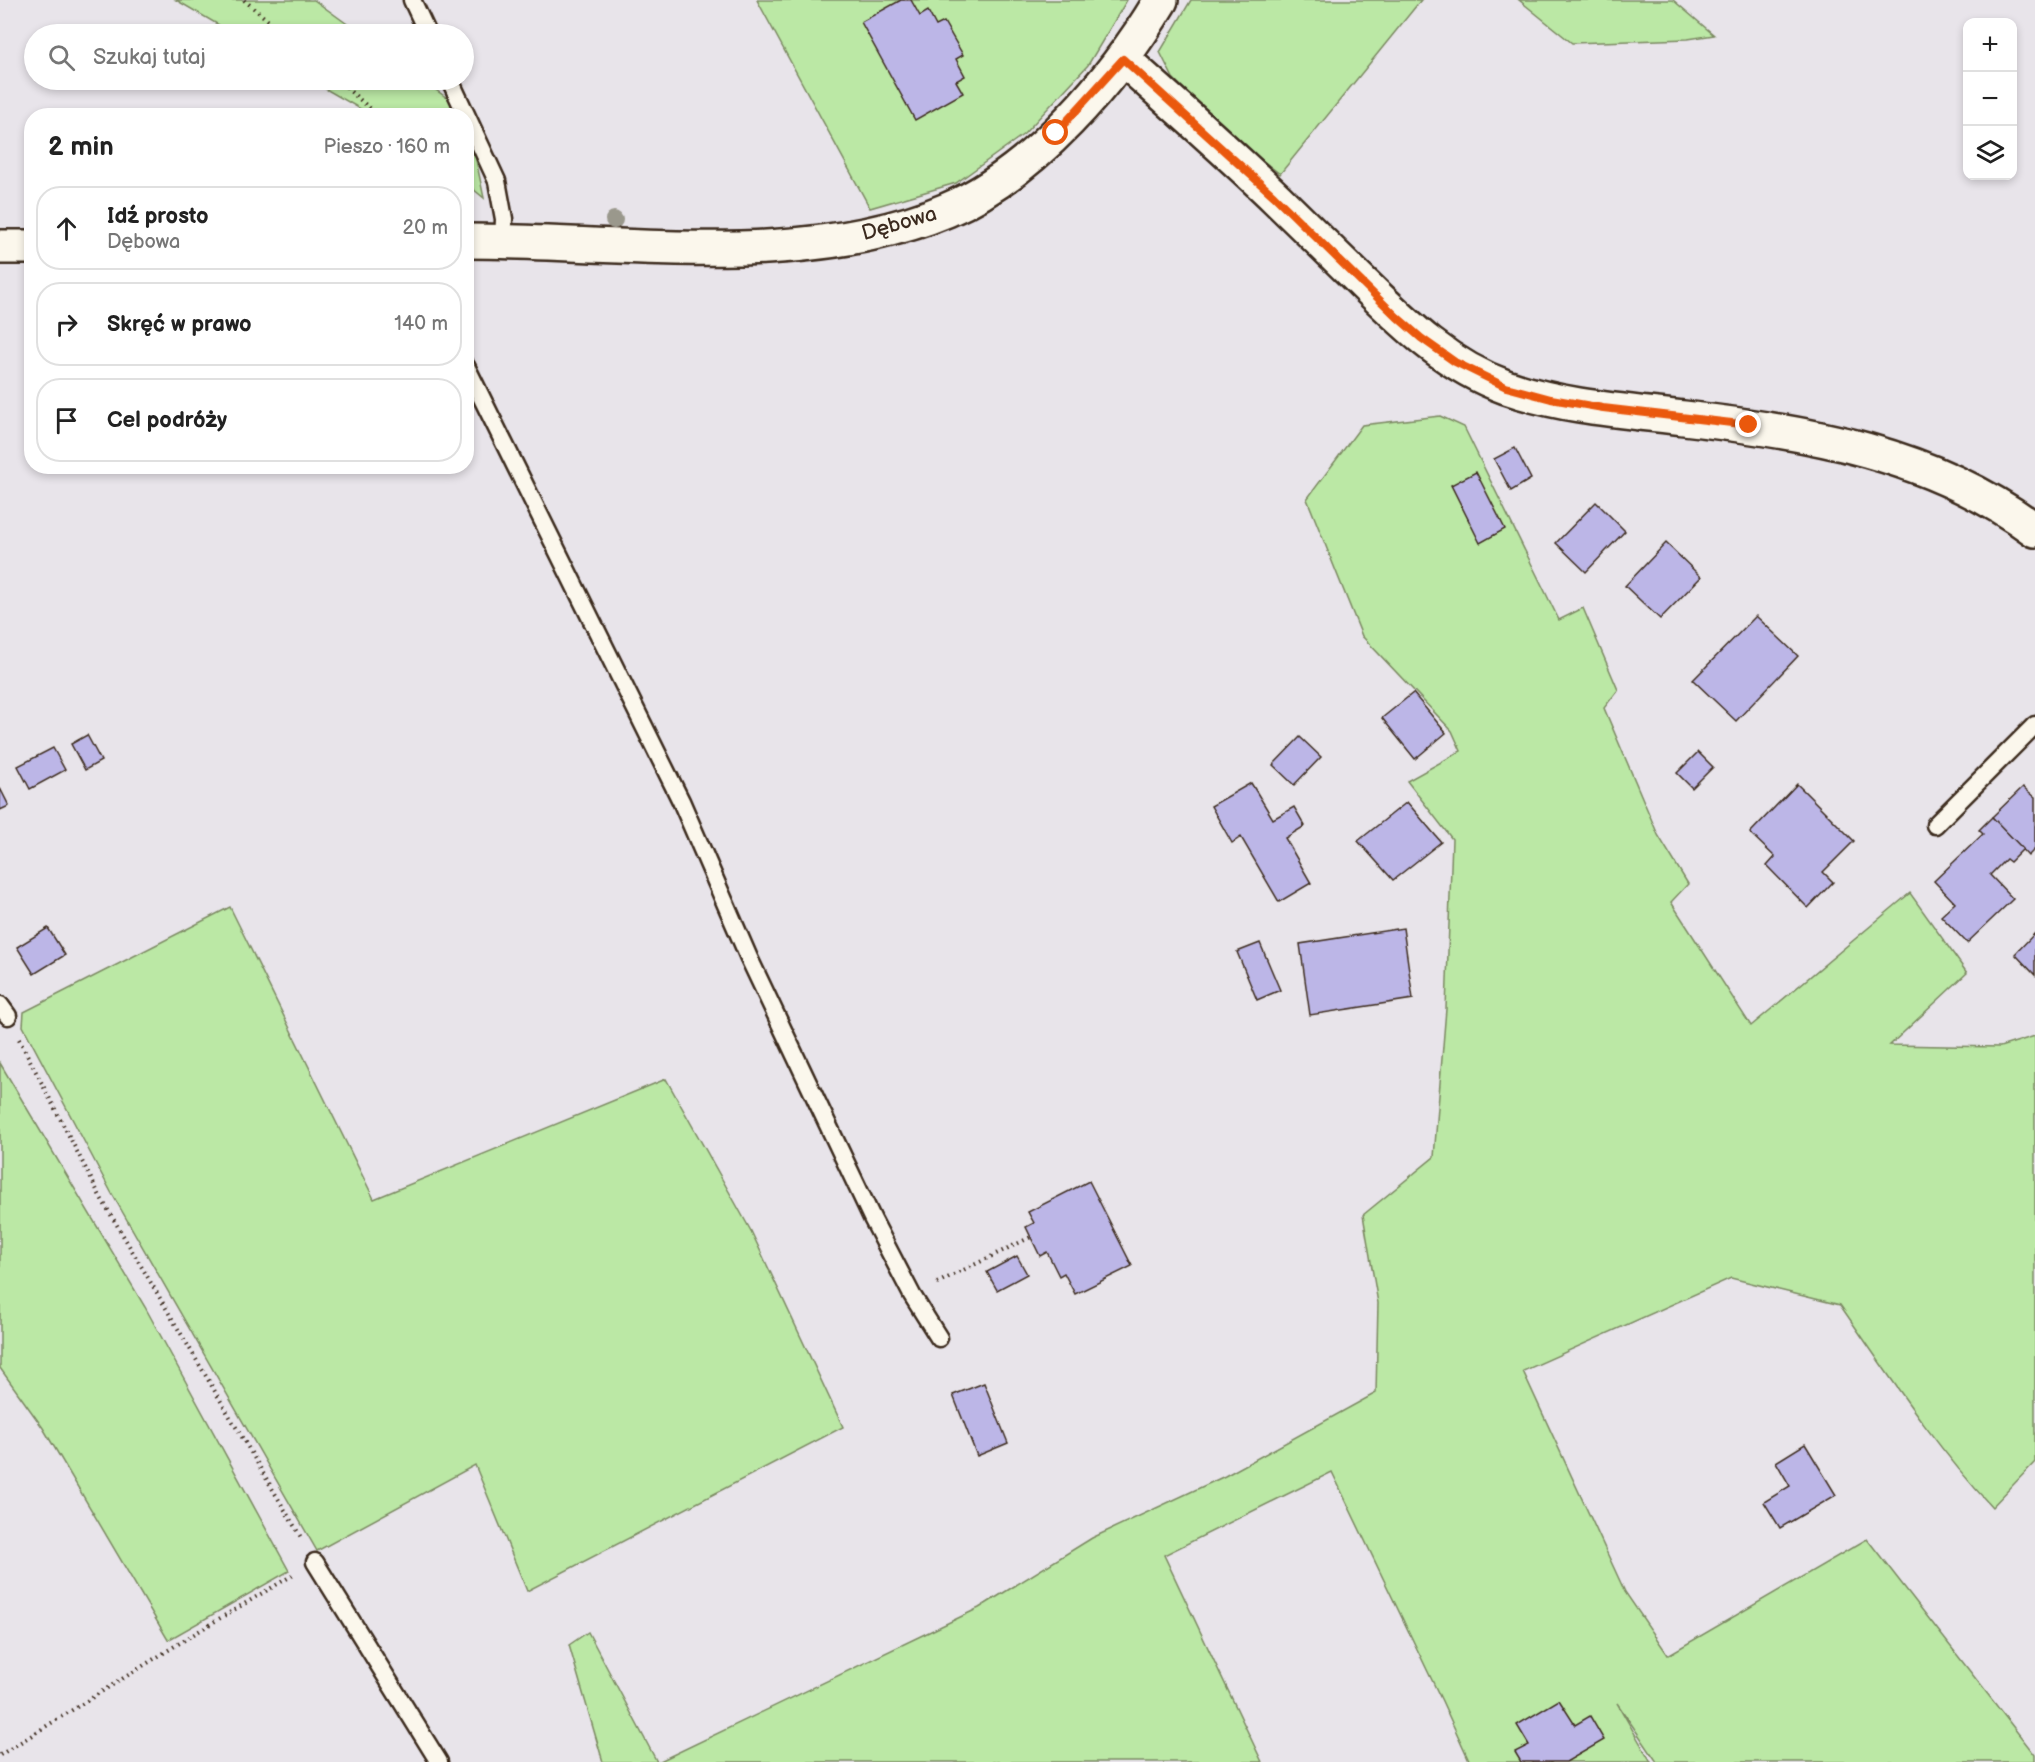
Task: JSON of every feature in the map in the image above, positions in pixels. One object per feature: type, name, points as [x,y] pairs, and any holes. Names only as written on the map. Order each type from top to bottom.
[{"type":"street","name":"Dębowa","points":[[474,241],[699,248],[756,247],[839,239],[867,234],[920,219],[948,209],[975,195],[1035,152],[1056,133],[1123,59],[1161,0]]},
{"type":"street","points":[[1123,59],[1274,196],[1397,317],[1438,351],[1470,371],[1506,387],[1574,404],[1768,428],[1869,450],[1949,480],[2000,507],[2035,530]]},
{"type":"street","points":[[0,247],[24,247]]},
{"type":"lane","points":[[412,0],[423,24]]},
{"type":"lane","points":[[455,90],[463,108]]},
{"type":"lane","points":[[474,132],[497,181],[504,219],[503,241]]},
{"type":"lane","points":[[474,382],[681,801],[749,958],[873,1220],[912,1295],[939,1338]]},
{"type":"lane","points":[[1935,825],[2035,725]]},
{"type":"lane","points":[[315,1562],[439,1762]]},
{"type":"path","points":[[244,0],[272,24]]},
{"type":"path","points":[[349,90],[370,108]]},
{"type":"path","points":[[0,1755],[207,1626],[315,1562],[101,1198],[4,1011]]},
{"type":"path","points":[[912,1295],[1031,1237]]},
{"type":"green space","points":[[176,0],[314,0],[347,24],[217,24]]},
{"type":"green space","points":[[757,0],[1127,0],[1088,65],[1024,134],[956,183],[870,208]]},
{"type":"green space","points":[[1191,0],[1421,0],[1280,174],[1227,133],[1173,78],[1160,52]]},
{"type":"green space","points":[[1519,0],[1673,0],[1714,35],[1688,39],[1572,43]]},
{"type":"green space","points":[[327,90],[436,90],[461,108],[359,108]]},
{"type":"green space","points":[[474,150],[484,198],[474,190]]},
{"type":"green space","points":[[1440,416],[1464,427],[1559,620],[1583,608],[1618,690],[1604,708],[1658,835],[1688,884],[1671,902],[1751,1026],[1910,893],[1967,973],[1890,1045],[2000,1047],[2035,1036],[2035,1462],[1992,1507],[1931,1434],[1840,1305],[1731,1278],[1523,1371],[1625,1592],[1668,1655],[1867,1539],[2035,1755],[2035,1762],[1657,1762],[1617,1703],[1651,1762],[1470,1762],[1332,1472],[1164,1555],[1262,1762],[658,1762],[979,1608],[1092,1538],[1225,1476],[1376,1393],[1378,1303],[1363,1215],[1434,1157],[1446,1009],[1452,839],[1407,781],[1461,751],[1452,731],[1362,636],[1307,499],[1362,425]]},
{"type":"green space","points":[[230,907],[374,1199],[666,1079],[751,1231],[843,1427],[527,1591],[475,1465],[317,1551],[111,1192],[23,1026],[24,1012]]},
{"type":"green space","points":[[0,1063],[145,1307],[289,1571],[168,1640],[43,1428],[0,1368]]},
{"type":"green space","points":[[588,1632],[657,1762],[603,1762],[569,1645]]},
{"type":"building","points":[[901,0],[911,0],[920,16],[928,11],[936,26],[944,22],[963,55],[956,59],[965,76],[956,81],[963,93],[915,120],[861,22]]},
{"type":"building","points":[[1515,448],[1531,479],[1511,491],[1494,459]]},
{"type":"building","points":[[1476,472],[1505,529],[1480,543],[1451,485]]},
{"type":"building","points":[[1596,502],[1625,531],[1586,572],[1556,543]]},
{"type":"building","points":[[1666,543],[1701,577],[1660,619],[1625,586]]},
{"type":"building","points":[[1756,616],[1798,656],[1736,721],[1693,680]]},
{"type":"building","points":[[1413,693],[1446,733],[1415,759],[1382,718]]},
{"type":"building","points":[[87,735],[101,761],[85,770],[71,744]]},
{"type":"building","points":[[1300,737],[1321,757],[1294,785],[1273,765]]},
{"type":"building","points":[[53,748],[65,770],[30,789],[18,766]]},
{"type":"building","points":[[1698,752],[1713,767],[1692,788],[1677,773]]},
{"type":"building","points":[[1251,783],[1273,819],[1294,807],[1305,826],[1285,838],[1311,883],[1279,902],[1241,837],[1232,843],[1211,806]]},
{"type":"building","points":[[1797,784],[1854,841],[1823,872],[1833,882],[1808,908],[1767,866],[1775,857],[1750,833]]},
{"type":"building","points":[[2023,787],[2035,797],[2035,849],[2028,856],[1992,817]]},
{"type":"building","points":[[0,788],[9,806],[0,810]]},
{"type":"building","points":[[1407,802],[1441,842],[1393,880],[1358,841]]},
{"type":"building","points":[[1992,817],[2023,849],[2010,862],[2006,859],[1990,875],[2013,899],[1967,943],[1941,916],[1955,903],[1934,881],[1983,834],[1979,830]]},
{"type":"building","points":[[48,928],[65,955],[34,974],[17,947]]},
{"type":"building","points":[[1403,928],[1413,999],[1310,1015],[1300,944]]},
{"type":"building","points":[[2035,933],[2035,975],[2015,954]]},
{"type":"building","points":[[1260,943],[1280,990],[1257,1000],[1237,952]]},
{"type":"building","points":[[1089,1181],[1132,1266],[1075,1294],[1064,1273],[1059,1276],[1047,1252],[1040,1256],[1026,1227],[1034,1223],[1028,1212]]},
{"type":"building","points":[[1017,1256],[1027,1274],[997,1290],[987,1272]]},
{"type":"building","points":[[984,1383],[1008,1443],[977,1456],[953,1395]]},
{"type":"building","points":[[1805,1444],[1836,1495],[1780,1528],[1764,1502],[1790,1486],[1776,1462]]},
{"type":"building","points":[[1559,1700],[1575,1725],[1590,1716],[1604,1740],[1566,1762],[1521,1762],[1515,1752],[1529,1745],[1517,1725]]},
{"type":"route","points":[[1056,133],[1123,59],[1274,196],[1397,317],[1438,351],[1470,371],[1506,387],[1551,399],[1603,408],[1749,425]]}]
